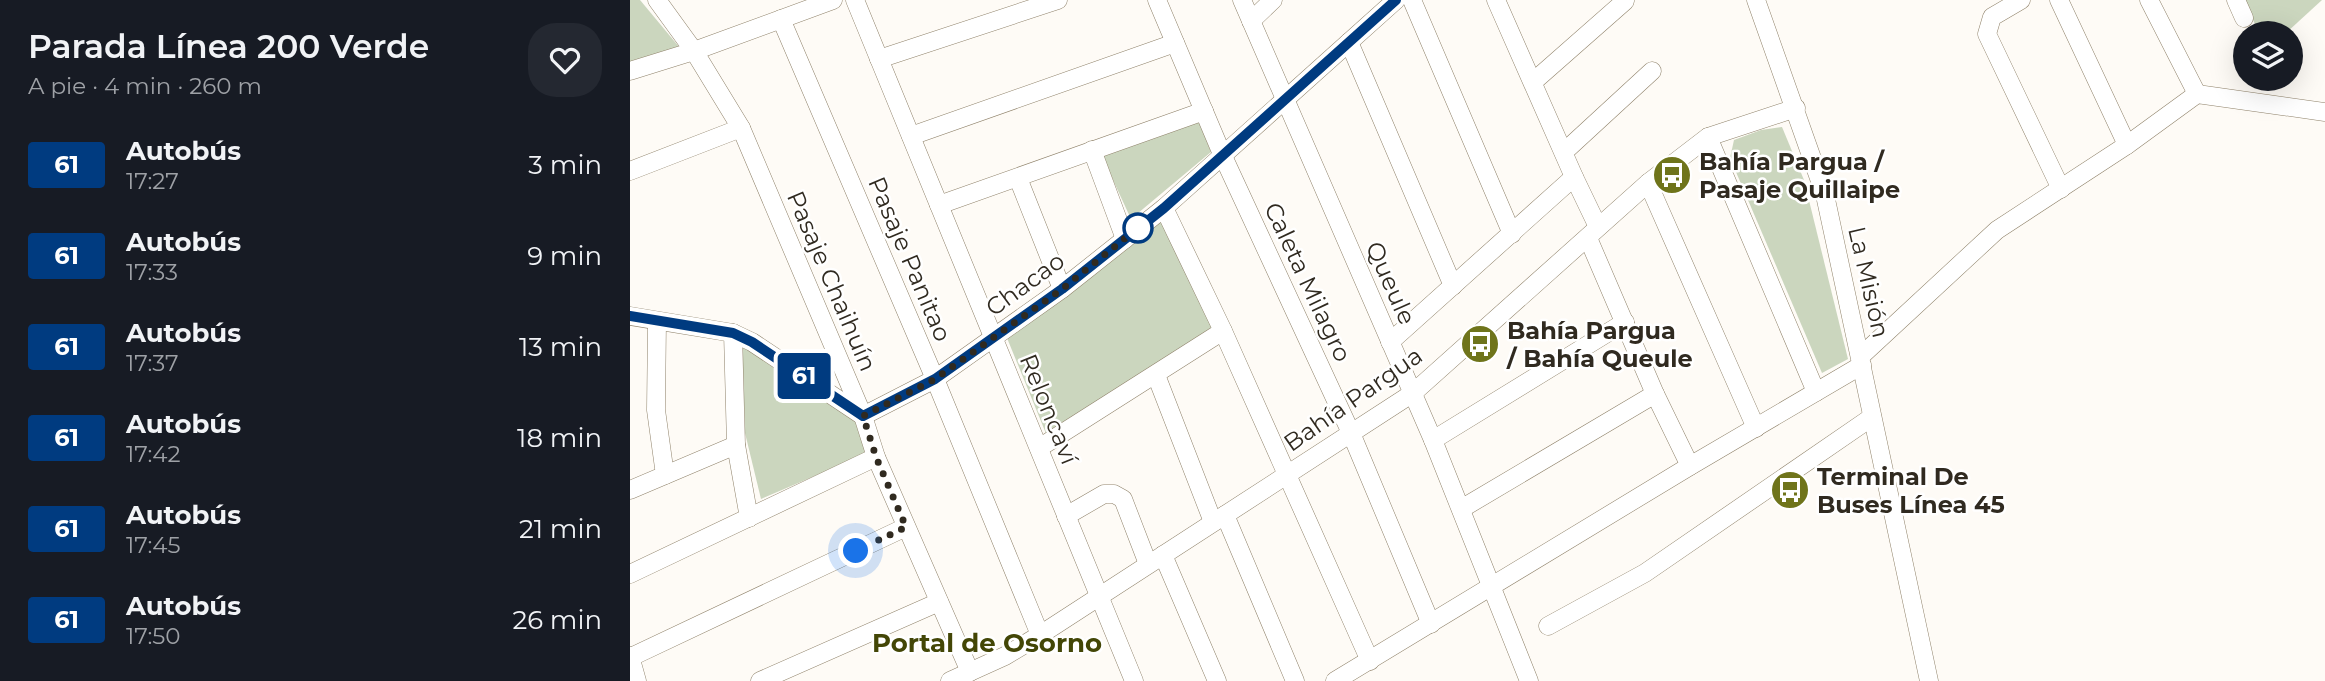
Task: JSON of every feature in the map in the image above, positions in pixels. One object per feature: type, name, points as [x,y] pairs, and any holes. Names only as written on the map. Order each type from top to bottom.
[{"type":"street","name":"Pasaje Chaihuín","points":[[657,0],[694,51],[741,128],[863,416],[876,457],[939,602],[959,678]]},
{"type":"street","points":[[630,71],[694,51],[832,0]]},
{"type":"street","name":"Reloncaví","points":[[855,0],[1134,681]]},
{"type":"street","points":[[880,60],[1058,0]]},
{"type":"street","name":"Caleta Milagro","points":[[1157,0],[1222,154],[1350,433],[1431,624]]},
{"type":"street","name":"Queule","points":[[1242,0],[1433,440],[1528,681]]},
{"type":"street","points":[[1251,21],[1273,0]]},
{"type":"street","name":"Chacao","points":[[863,416],[935,379],[1062,289],[1164,208],[1396,0]]},
{"type":"street","points":[[1412,0],[1512,234]]},
{"type":"street","name":"La Misión","points":[[1756,0],[1825,195],[1929,681]]},
{"type":"street","points":[[2021,0],[1992,17],[1987,34],[2061,188]]},
{"type":"street","points":[[2059,0],[2127,145]]},
{"type":"street","points":[[2149,0],[2197,94]]},
{"type":"street","points":[[2236,0],[2244,18]]},
{"type":"street","points":[[1532,82],[1625,1]]},
{"type":"street","points":[[1503,3],[1532,82],[1574,177],[1625,322],[1655,394],[1690,466]]},
{"type":"street","name":"Pasaje Panitao","points":[[781,19],[935,379],[1040,635]]},
{"type":"street","points":[[1349,42],[1453,286]]},
{"type":"street","points":[[911,136],[1175,43]]},
{"type":"street","points":[[1564,152],[1652,71]]},
{"type":"street","points":[[1335,681],[1816,392],[1861,361],[1997,230],[2127,145],[2197,94],[2325,112]]},
{"type":"street","name":"Bahía Pargua","points":[[959,678],[1005,656],[1040,635],[1413,393],[1648,183],[1708,137],[1796,108]]},
{"type":"street","points":[[939,205],[1205,111]]},
{"type":"street","points":[[630,170],[741,128]]},
{"type":"street","points":[[1708,137],[1816,392]]},
{"type":"street","points":[[1092,150],[1125,239]]},
{"type":"street","points":[[1390,342],[1574,177]]},
{"type":"street","points":[[1018,178],[1062,289]]},
{"type":"street","points":[[1648,183],[1756,428]]},
{"type":"street","points":[[1164,208],[1223,331],[1370,661]]},
{"type":"street","points":[[630,316],[733,333],[752,342],[863,416]]},
{"type":"street","points":[[657,321],[656,410],[665,475]]},
{"type":"street","points":[[1433,440],[1625,322]]},
{"type":"street","points":[[1039,448],[1223,331]]},
{"type":"street","points":[[733,333],[736,445],[749,518]]},
{"type":"street","points":[[1156,375],[1295,681]]},
{"type":"street","points":[[1461,509],[1655,394]]},
{"type":"street","points":[[1548,626],[1645,572],[1872,417]]},
{"type":"street","points":[[630,490],[736,445]]},
{"type":"street","points":[[630,574],[876,457]]},
{"type":"street","points":[[1066,516],[1104,494],[1114,494],[1123,499],[1217,681]]},
{"type":"street","points":[[637,681],[630,656],[906,527]]},
{"type":"street","points":[[760,681],[939,602]]},
{"type":"green space","points":[[630,0],[640,0],[680,48],[630,63]]},
{"type":"green space","points":[[2244,0],[2322,0],[2299,21],[2254,21]]},
{"type":"green space","points":[[1199,121],[1211,152],[1131,219],[1101,154]]},
{"type":"green space","points":[[1782,127],[1804,180],[1848,359],[1822,373],[1730,158],[1734,140],[1761,130]]},
{"type":"green space","points":[[1161,218],[1214,329],[1047,436],[1007,338]]},
{"type":"green space","points":[[742,343],[858,423],[866,454],[761,499],[745,433]]},
{"type":"bus line","name":"61","points":[[630,316],[733,333],[752,342],[863,416],[935,379],[1062,289],[1164,208],[1396,0]]},
{"type":"place","name":"Bahía Pargua / Pasaje Quillaipe","points":[[1672,175]]},
{"type":"place","name":"Bahía Pargua / Bahía Queule","points":[[1480,344]]},
{"type":"place","name":"Terminal De Buses Línea 45","points":[[1790,490]]},
{"type":"district","name":"Portal de Osorno","points":[[987,643]]},
{"type":"route","points":[[856,551],[906,527],[876,457],[863,416],[935,379],[1062,289],[1144,223],[1138,228]]}]
